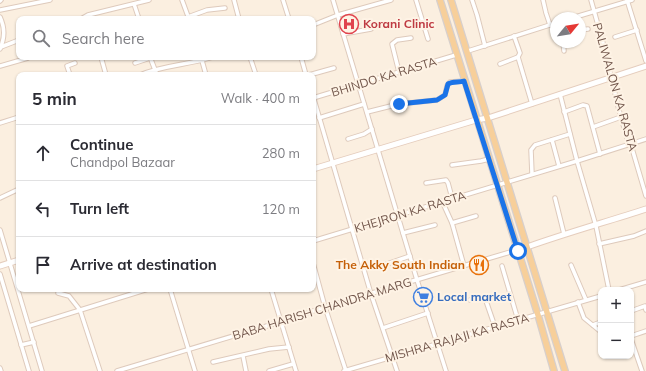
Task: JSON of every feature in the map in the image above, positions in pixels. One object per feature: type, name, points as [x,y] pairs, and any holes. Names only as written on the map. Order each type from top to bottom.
[{"type":"main road","points":[[440,0],[554,371]]},
{"type":"main road","points":[[451,0],[468,51],[506,182],[565,371]]},
{"type":"street","points":[[0,10],[50,0]]},
{"type":"street","points":[[92,16],[149,0]]},
{"type":"street","points":[[182,0],[187,16]]},
{"type":"street","points":[[234,0],[238,16]]},
{"type":"street","points":[[283,0],[288,16]]},
{"type":"street","points":[[333,0],[417,280],[446,371]]},
{"type":"street","points":[[316,24],[338,15],[391,0]]},
{"type":"street","points":[[416,0],[428,39]]},
{"type":"street","points":[[472,0],[478,15],[485,46]]},
{"type":"street","points":[[468,51],[550,25],[543,0]]},
{"type":"street","name":"PALIWALON KA RASTA","points":[[591,0],[621,117],[646,196]]},
{"type":"street","points":[[586,14],[629,0],[646,61]]},
{"type":"street","points":[[134,4],[138,16]]},
{"type":"street","points":[[193,16],[207,10],[225,8]]},
{"type":"street","points":[[0,17],[4,27],[4,37],[0,48]]},
{"type":"street","points":[[343,34],[371,29]]},
{"type":"street","points":[[615,37],[637,30]]},
{"type":"street","points":[[514,36],[520,53],[518,57],[532,104]]},
{"type":"street","points":[[399,72],[392,44],[397,40],[411,38]]},
{"type":"street","points":[[0,48],[16,41]]},
{"type":"street","name":"BHINDO KA RASTA","points":[[316,97],[456,55]]},
{"type":"street","points":[[500,64],[518,57]]},
{"type":"street","points":[[0,66],[21,60]]},
{"type":"street","points":[[101,60],[105,72]]},
{"type":"street","points":[[135,63],[142,60]]},
{"type":"street","points":[[151,60],[155,70]]},
{"type":"street","points":[[150,72],[197,60]]},
{"type":"street","points":[[201,60],[205,72]]},
{"type":"street","points":[[251,60],[255,72]]},
{"type":"street","points":[[302,60],[307,72]]},
{"type":"street","points":[[69,72],[67,66],[75,63]]},
{"type":"street","points":[[316,168],[476,120],[488,118],[611,79],[646,66]]},
{"type":"street","points":[[316,73],[334,68]]},
{"type":"street","points":[[367,112],[399,104],[437,100],[445,95],[448,84],[452,82],[459,83],[464,81]]},
{"type":"street","points":[[560,94],[577,162],[596,226],[608,287]]},
{"type":"street","points":[[319,118],[364,104]]},
{"type":"street","points":[[564,112],[586,105],[589,110],[600,154]]},
{"type":"street","points":[[316,108],[371,294],[396,371]]},
{"type":"street","points":[[593,127],[621,117]]},
{"type":"street","points":[[0,123],[16,118]]},
{"type":"street","points":[[348,139],[364,134],[372,129]]},
{"type":"street","points":[[532,174],[532,147],[534,145],[570,134]]},
{"type":"street","name":"KHEJRON KA RASTA","points":[[316,239],[352,230],[397,214],[577,162],[646,139]]},
{"type":"street","points":[[552,140],[560,166]]},
{"type":"street","points":[[452,165],[481,162],[489,159]]},
{"type":"street","points":[[426,183],[446,180],[452,198]]},
{"type":"street","points":[[0,198],[16,190]]},
{"type":"street","points":[[555,198],[564,234]]},
{"type":"street","points":[[442,201],[452,223],[464,266]]},
{"type":"street","points":[[527,247],[646,209]]},
{"type":"street","points":[[452,223],[476,216]]},
{"type":"street","points":[[403,233],[435,225]]},
{"type":"street","points":[[0,230],[16,283]]},
{"type":"street","points":[[599,244],[634,236],[646,231]]},
{"type":"street","name":"BABA HARISH CHANDRA MARG","points":[[117,371],[325,307],[518,251],[527,247]]},
{"type":"street","points":[[384,265],[410,256]]},
{"type":"street","points":[[0,266],[16,261]]},
{"type":"street","points":[[571,265],[586,300]]},
{"type":"street","points":[[502,266],[518,320]]},
{"type":"street","points":[[0,274],[29,371]]},
{"type":"street","points":[[316,274],[345,371]]},
{"type":"street","points":[[629,287],[646,282]]},
{"type":"street","points":[[19,292],[42,371]]},
{"type":"street","points":[[58,292],[68,296],[80,310],[100,371]]},
{"type":"street","points":[[29,326],[138,292]]},
{"type":"street","points":[[171,292],[195,371]]},
{"type":"street","points":[[272,292],[296,371]]},
{"type":"street","points":[[470,300],[481,297],[485,298],[495,327]]},
{"type":"street","name":"MISHRA RAJAJI KA RASTA","points":[[345,371],[598,297]]},
{"type":"street","points":[[578,302],[584,318],[598,329]]},
{"type":"street","points":[[634,310],[646,307]]},
{"type":"street","points":[[383,328],[428,313]]},
{"type":"street","points":[[593,325],[598,323]]},
{"type":"street","points":[[634,336],[646,331]]},
{"type":"street","points":[[21,345],[34,342]]},
{"type":"street","points":[[634,346],[642,371]]},
{"type":"street","points":[[213,362],[269,349],[288,347]]},
{"type":"street","points":[[243,356],[246,371]]},
{"type":"street","points":[[269,371],[293,364]]},
{"type":"place","name":"Korani Clinic","points":[[349,24]]},
{"type":"place","name":"The Akky South Indian","points":[[479,265]]},
{"type":"place","name":"Local market","points":[[423,297]]},
{"type":"route","points":[[399,104],[437,100],[445,95],[447,92],[447,86],[450,82],[459,83],[464,81],[518,251]]}]
